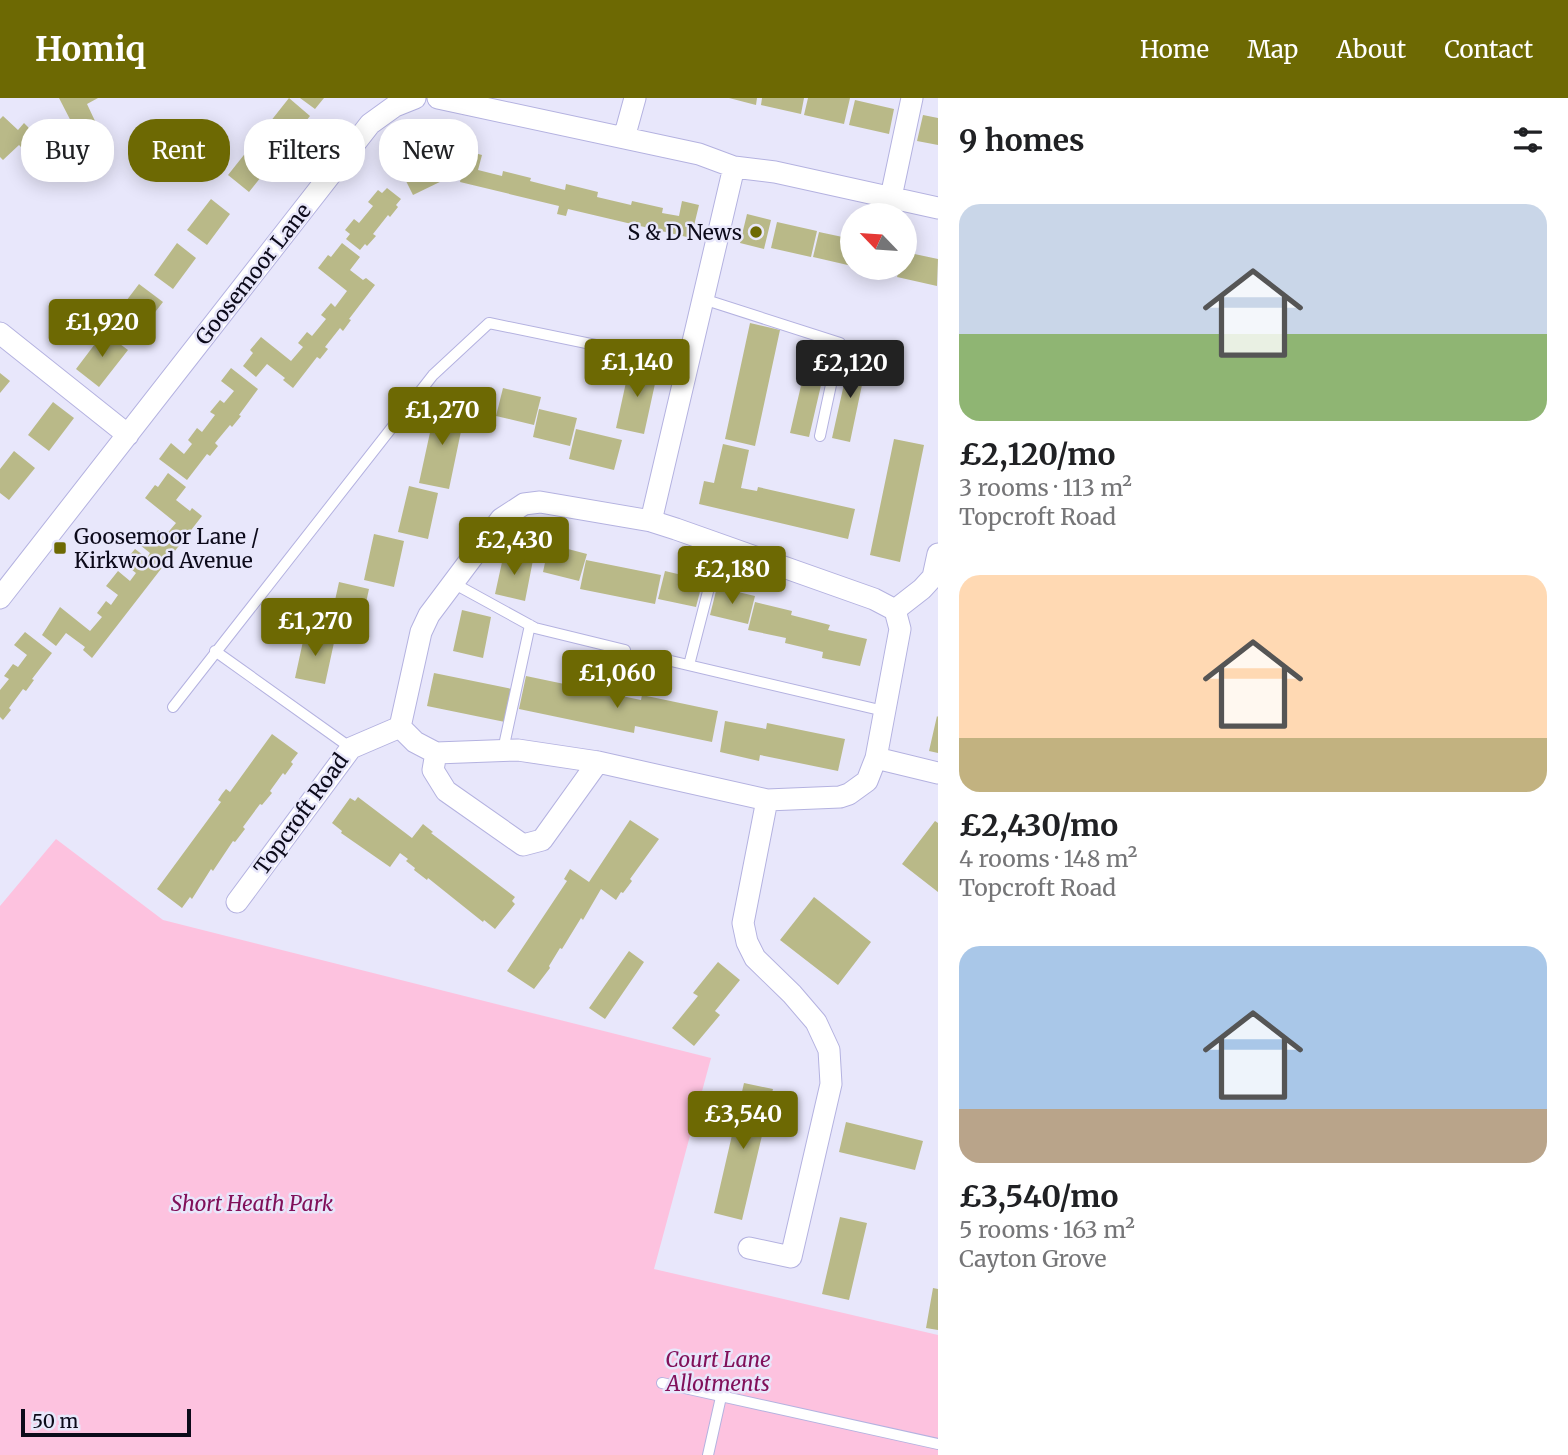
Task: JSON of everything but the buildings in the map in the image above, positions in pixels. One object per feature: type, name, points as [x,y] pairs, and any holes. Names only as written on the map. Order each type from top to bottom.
[{"type":"street","name":"Goosemoor Lane","points":[[0,598],[370,124],[395,106],[415,98]]},
{"type":"street","points":[[438,98],[699,155],[734,167],[775,172],[938,208]]},
{"type":"street","points":[[624,138],[635,98]]},
{"type":"street","points":[[891,197],[912,98]]},
{"type":"street","points":[[651,521],[734,167]]},
{"type":"street","points":[[0,333],[128,435]]},
{"type":"street","points":[[540,502],[651,521],[874,599],[895,610],[900,629],[876,758],[867,781],[840,797],[767,800],[598,762],[518,750],[436,753],[415,742],[400,727],[421,632],[429,615],[502,519],[524,504],[540,502]]},
{"type":"street","points":[[895,610],[933,577],[938,554]]},
{"type":"street","name":"Topcroft Road","points":[[237,902],[351,748],[400,727]]},
{"type":"street","points":[[436,753],[433,770],[446,791],[523,845],[542,840],[598,762]]},
{"type":"street","points":[[876,758],[938,773]]},
{"type":"street","points":[[749,1248],[791,1257],[831,1084],[829,1050],[816,1022],[755,958],[747,942],[743,923],[767,800]]},
{"type":"lane","points":[[703,299],[840,343],[820,436]]},
{"type":"lane","points":[[173,707],[433,375],[489,323],[688,364]]},
{"type":"lane","points":[[689,665],[720,545]]},
{"type":"lane","points":[[453,583],[530,625],[625,650]]},
{"type":"lane","points":[[503,750],[530,625]]},
{"type":"lane","points":[[215,651],[351,748]]},
{"type":"lane","points":[[671,661],[884,711]]},
{"type":"lane","points":[[663,1383],[938,1444]]},
{"type":"lane","points":[[708,1455],[721,1397]]},
{"type":"green space","name":"Short Heath Park","points":[[56,839],[163,920],[711,1058],[654,1269],[938,1335],[938,1455],[0,1455],[0,906]]},
{"type":"place","name":"S & D News","points":[[756,232]]},
{"type":"place","name":"Goosemoor Lane / Kirkwood Avenue","points":[[60,548]]},
{"type":"park label","name":"Court Lane Allotments","points":[[718,1371]]}]
